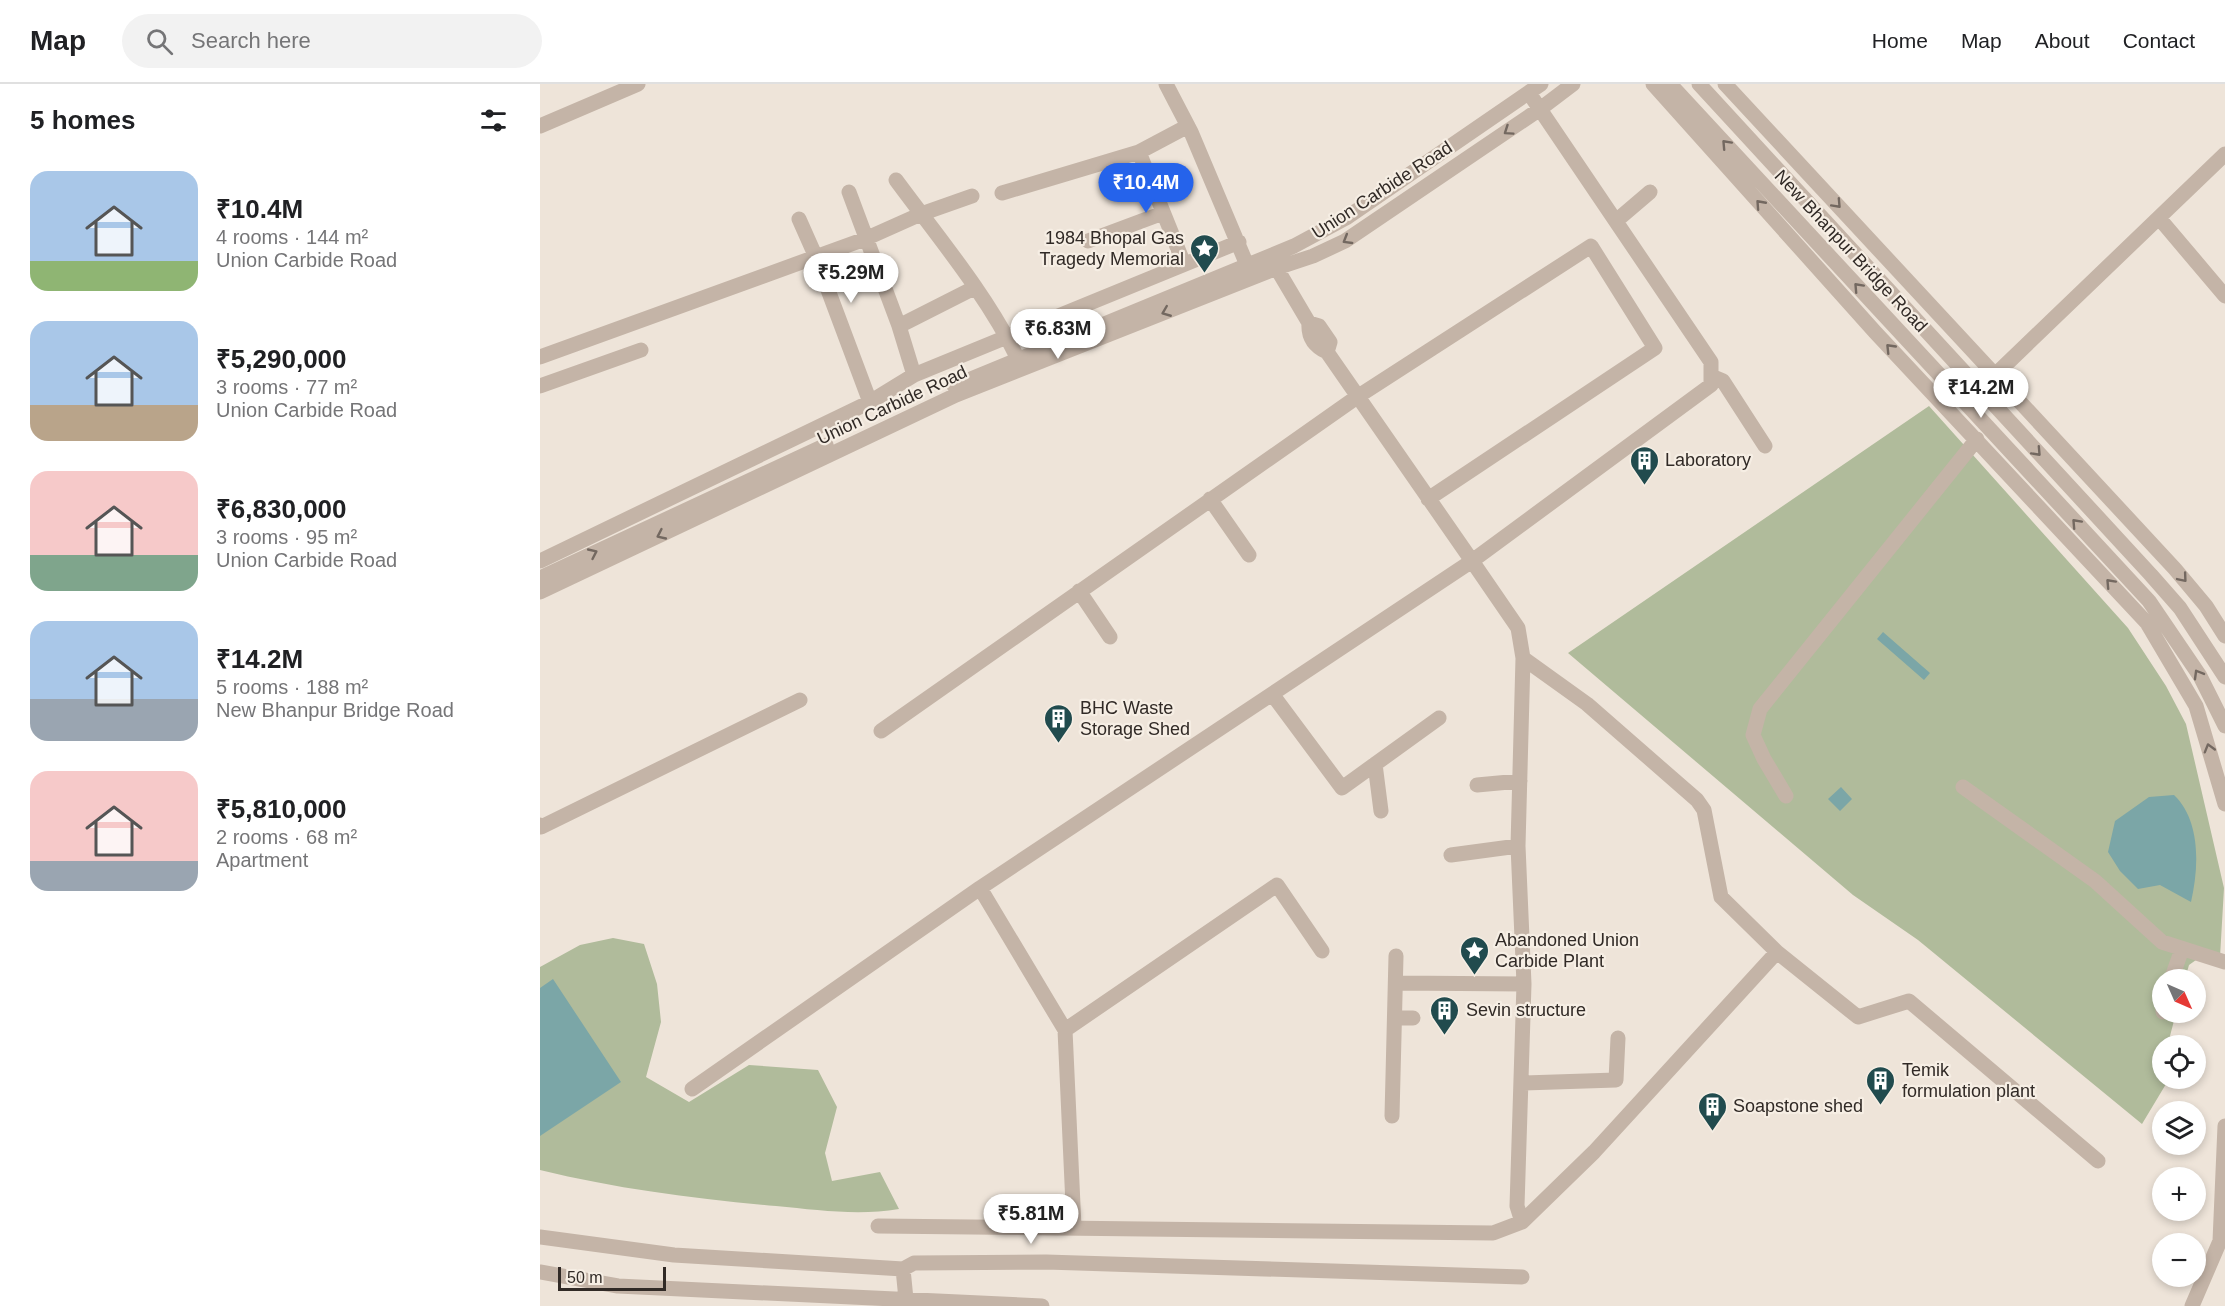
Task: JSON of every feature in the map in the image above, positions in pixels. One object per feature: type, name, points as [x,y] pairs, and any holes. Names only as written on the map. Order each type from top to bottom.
[{"type":"street","points":[[540,126],[638,84]]},
{"type":"street","points":[[1166,84],[1188,126],[1247,265]]},
{"type":"street","name":"Union Carbide Road","points":[[540,578],[974,377],[1247,265],[1313,256],[1345,241],[1540,109],[1573,84]]},
{"type":"street","points":[[1653,84],[1875,332],[2157,635],[2196,706],[2225,804]]},
{"type":"street","name":"New Bhanpur Bridge Road","points":[[1670,84],[2149,601],[2200,676],[2225,726]]},
{"type":"street","name":"New Bhanpur Bridge Road","points":[[1699,84],[2165,592],[2186,616],[2225,677]]},
{"type":"street","points":[[1725,84],[2175,569],[2206,606],[2225,636]]},
{"type":"street","points":[[692,1089],[980,888],[1472,561],[1711,385],[1711,362],[1540,109],[1535,88]]},
{"type":"street","name":"Union Carbide Road","points":[[540,592],[956,395],[1274,262],[1346,218],[1535,88]]},
{"type":"street","points":[[1002,193],[1139,152],[1188,126]]},
{"type":"street","points":[[1139,152],[1184,264]]},
{"type":"street","points":[[1995,375],[2225,154]]},
{"type":"street","points":[[896,180],[974,288],[1006,336],[1018,359]]},
{"type":"street","points":[[849,192],[899,326],[914,375]]},
{"type":"street","points":[[1616,221],[1650,192]]},
{"type":"street","points":[[540,357],[559,352],[815,255],[866,239],[921,214],[972,196]]},
{"type":"street","points":[[1088,241],[1163,213]]},
{"type":"street","points":[[2159,218],[2225,296]]},
{"type":"street","points":[[799,219],[815,255],[870,402]]},
{"type":"street","points":[[540,561],[870,402],[914,375],[1239,242]]},
{"type":"street","points":[[881,731],[1357,397],[1591,246],[1655,348],[1428,499]]},
{"type":"street","points":[[1274,262],[1309,323],[1319,326],[1330,342],[1326,352],[1518,628],[1523,658],[1518,846],[1524,984],[1517,1206],[1522,1222]]},
{"type":"street","points":[[899,326],[974,288]]},
{"type":"street","points":[[540,386],[641,350]]},
{"type":"street","points":[[559,352],[564,378]]},
{"type":"street","points":[[1711,376],[1724,381],[1765,446]]},
{"type":"street","points":[[1786,796],[1753,735],[1760,709],[1977,439]]},
{"type":"street","points":[[1210,499],[1249,555]]},
{"type":"street","points":[[1079,591],[1110,637]]},
{"type":"street","points":[[1523,658],[1587,704],[1697,800],[1704,810],[1721,897],[1777,952],[1858,1017],[1908,1001],[2098,1161]]},
{"type":"street","points":[[1272,694],[1342,788],[1439,718]]},
{"type":"street","points":[[540,825],[541,827],[800,700]]},
{"type":"street","points":[[1375,764],[1381,811]]},
{"type":"street","points":[[1477,785],[1520,781]]},
{"type":"street","points":[[1963,787],[2095,881],[2152,935],[2182,949],[2225,962]]},
{"type":"street","points":[[1451,855],[1518,846]]},
{"type":"street","points":[[1065,1030],[1277,885],[1322,951]]},
{"type":"street","points":[[980,888],[1065,1030],[1074,1227]]},
{"type":"street","points":[[2175,969],[2182,949]]},
{"type":"street","points":[[878,1226],[1493,1233],[1522,1222],[1594,1152],[1777,952]]},
{"type":"street","points":[[1392,1116],[1396,956]]},
{"type":"street","points":[[1396,983],[1524,984]]},
{"type":"street","points":[[1395,1018],[1413,1018]]},
{"type":"street","points":[[1522,1083],[1616,1080],[1618,1038]]},
{"type":"street","points":[[2192,1306],[2220,1241],[2225,1126]]},
{"type":"street","points":[[540,1237],[674,1255],[903,1269],[914,1263],[1046,1262],[1522,1277]]},
{"type":"street","points":[[903,1269],[906,1299]]},
{"type":"street","points":[[540,1272],[618,1286],[1042,1306]]},
{"type":"green space","points":[[1929,406],[2128,628],[2166,686],[2186,724],[2224,888],[2220,957],[2203,955],[2189,965],[2188,969],[2152,969],[2152,1023],[2173,1023],[2170,1035],[2152,1035],[2152,1089],[2163,1089],[2156,1101],[2152,1101],[2152,1107],[2142,1124],[1918,940],[1853,895],[1568,653]]},
{"type":"green space","points":[[613,938],[644,944],[657,984],[661,1022],[646,1077],[689,1102],[749,1065],[818,1070],[837,1107],[825,1153],[832,1181],[880,1172],[899,1209],[838,1212],[716,1200],[628,1188],[540,1170],[540,967],[580,945]]},
{"type":"water","points":[[1883,632],[1930,673],[1924,680],[1877,639]]},
{"type":"water","points":[[1841,787],[1852,799],[1840,811],[1828,799]]},
{"type":"water","points":[[2174,795],[2189,818],[2196,845],[2196,874],[2191,902],[2160,885],[2138,889],[2120,871],[2108,852],[2115,821],[2149,797]]},
{"type":"water","points":[[553,979],[621,1082],[540,1136],[540,988]]},
{"type":"place","name":"1984 Bhopal Gas Tragedy Memorial","points":[[1205,274]]},
{"type":"place","name":"Laboratory","points":[[1644,486]]},
{"type":"place","name":"BHC Waste Storage Shed","points":[[1059,744]]},
{"type":"place","name":"Abandoned Union Carbide Plant","points":[[1474,976]]},
{"type":"place","name":"Sevin structure","points":[[1445,1036]]},
{"type":"place","name":"Temik formulation plant","points":[[1881,1106]]},
{"type":"place","name":"Soapstone shed","points":[[1712,1132]]}]
